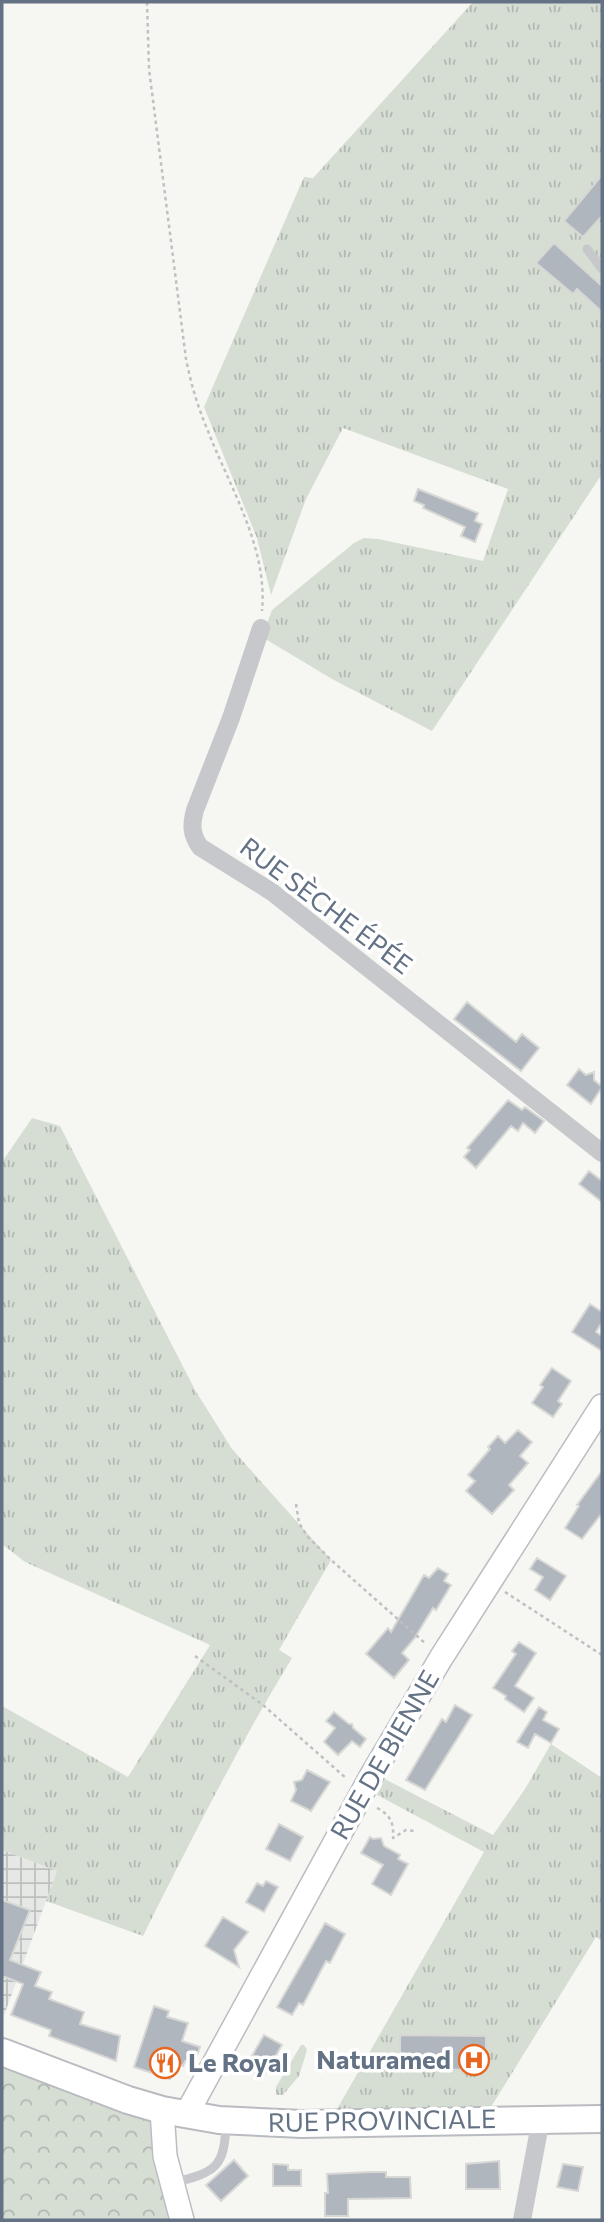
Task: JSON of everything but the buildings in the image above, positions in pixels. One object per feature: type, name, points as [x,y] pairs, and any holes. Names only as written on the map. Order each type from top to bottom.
[{"type":"main road","name":"RUE PROVINCIALE","points":[[2,2052],[128,2100],[174,2113],[226,2120],[302,2124],[602,2119]]},
{"type":"street","name":"RUE SÈCHE ÉPÉE","points":[[261,628],[231,718],[195,810],[192,821],[194,838],[200,847],[272,892],[602,1153]]},
{"type":"street","name":"RUE DE BIENNE","points":[[174,2113],[441,1658],[602,1406]]},
{"type":"street","points":[[174,2113],[165,2156],[181,2220]]},
{"type":"street","points":[[522,2220],[541,2119]]},
{"type":"lane","points":[[587,249],[602,270]]},
{"type":"lane","points":[[172,2184],[203,2176],[216,2166],[224,2151],[226,2120]]},
{"type":"path","points":[[147,2],[149,69],[186,359],[193,392],[254,545],[263,601],[261,628]]},
{"type":"path","points":[[296,1504],[299,1523],[307,1536],[441,1658]]},
{"type":"path","points":[[489,1582],[602,1655]]},
{"type":"path","points":[[195,1656],[264,1705],[360,1795],[387,1814],[394,1828],[393,1839],[406,1830],[414,1831]]},
{"type":"shaded area","points":[[2,1850],[57,1871],[2,2021]]},
{"type":"green space","points":[[473,2],[602,2],[602,474],[432,731],[332,679],[262,637],[272,610],[354,543],[364,538],[483,561],[508,489],[343,428],[306,499],[271,595],[257,538],[204,407],[304,177],[313,178]]},
{"type":"green space","points":[[32,1118],[60,1126],[195,1390],[232,1449],[331,1560],[279,1650],[292,1658],[196,1830],[143,1936],[46,1901],[57,1871],[2,1850],[2,1706],[128,1777],[210,1645],[25,1562],[2,1544],[2,1162]]},
{"type":"green space","points":[[551,1744],[602,1778],[602,1941],[596,1937],[483,2120],[329,2123],[484,1852],[364,1788],[373,1773],[493,1835],[525,1789]]},
{"type":"green space","points":[[301,2045],[307,2050],[299,2076],[283,2095],[276,2095],[276,2087]]},
{"type":"green space","points":[[2,2052],[162,2110],[182,2220],[2,2220]]},
{"type":"place","name":"Naturamed","points":[[474,2060]]},
{"type":"place","name":"Le Royal","points":[[165,2063]]}]
